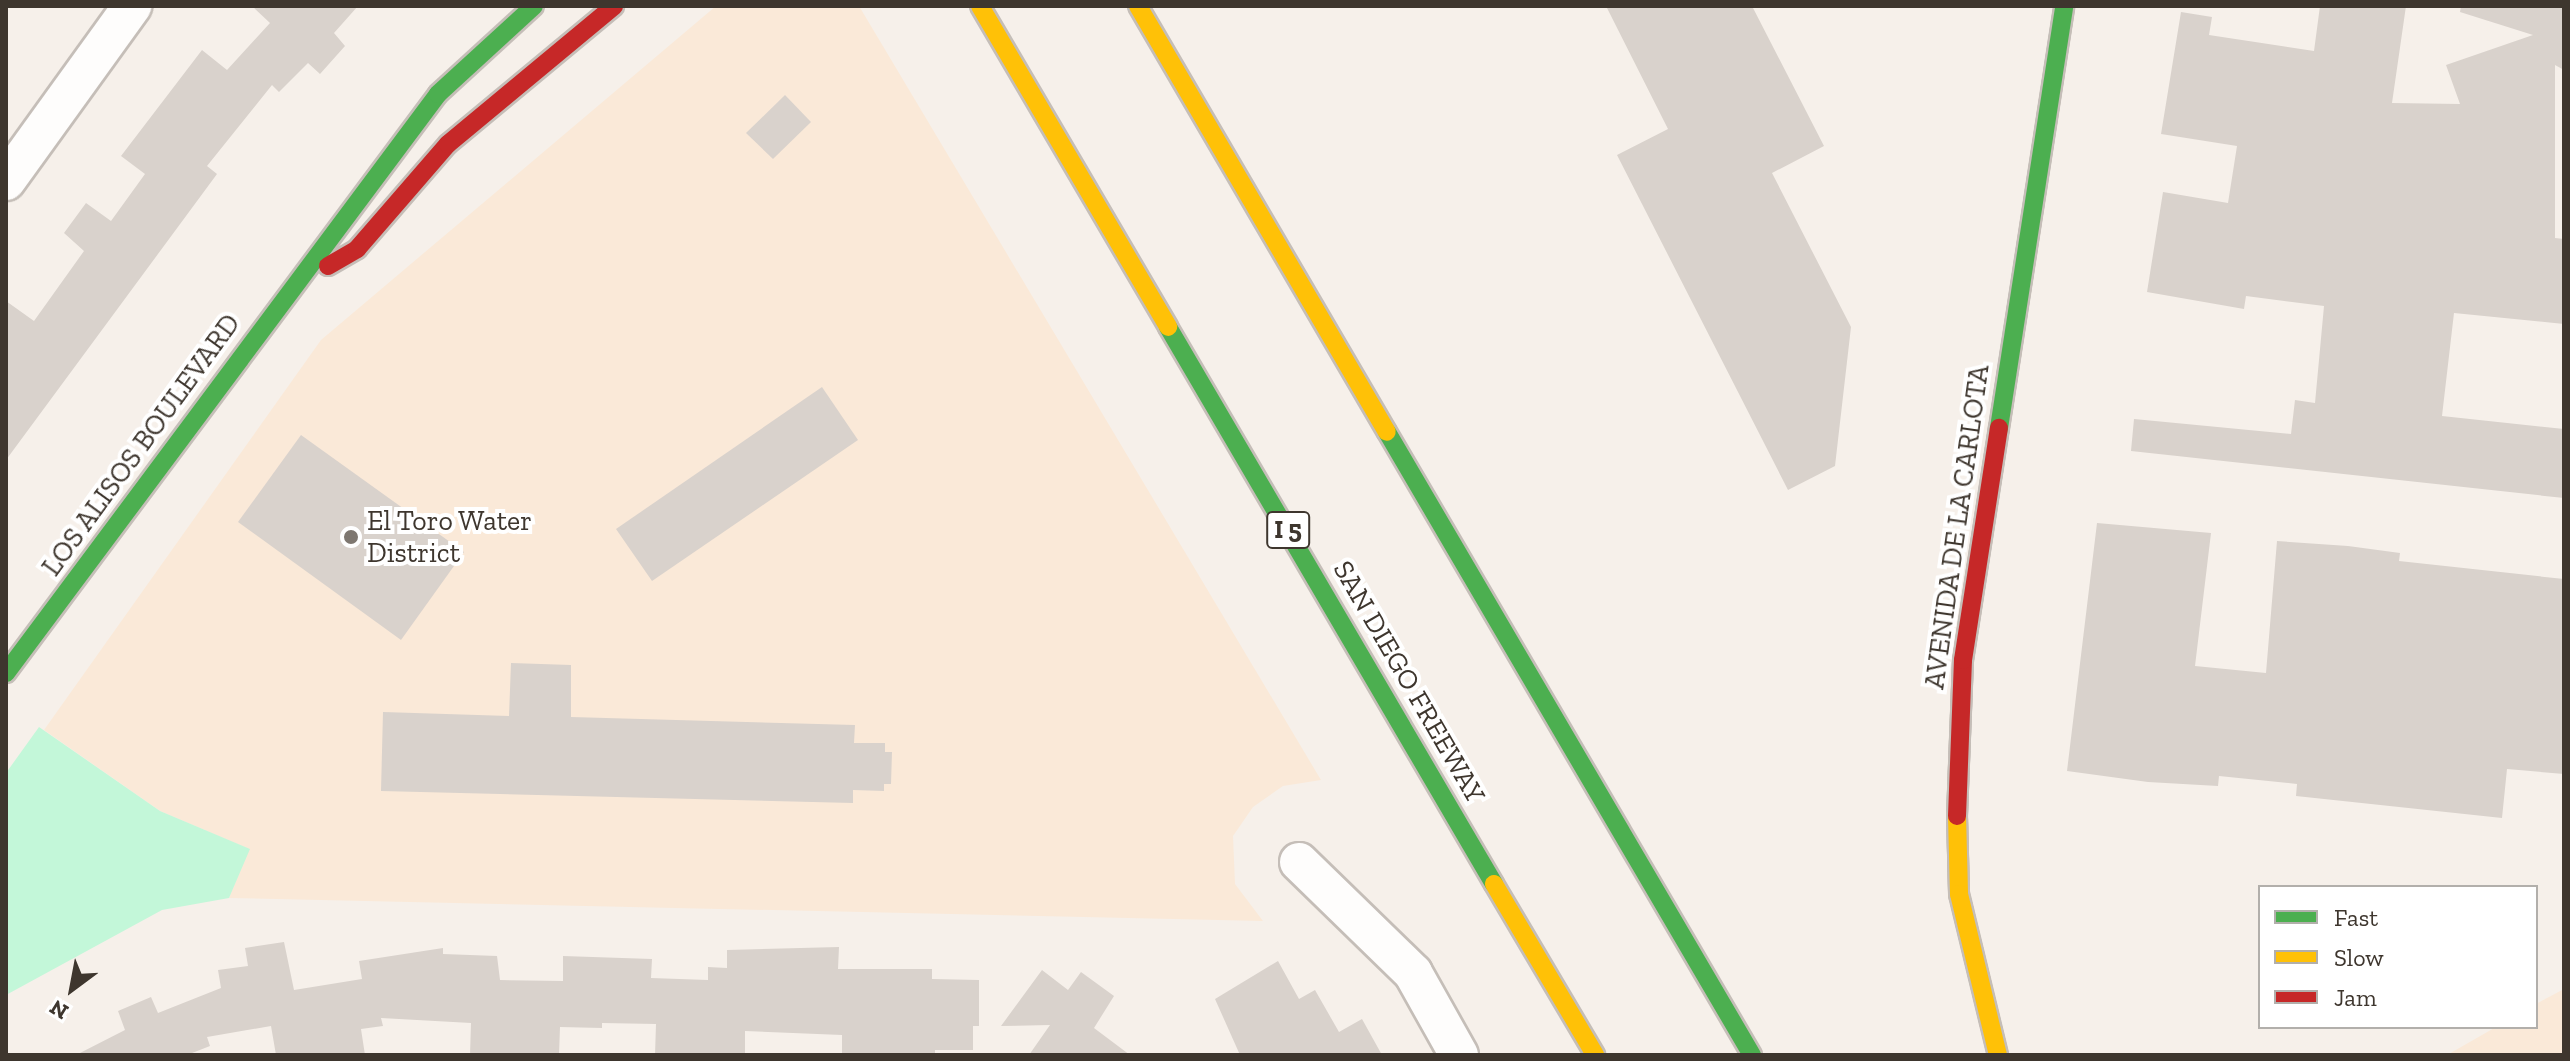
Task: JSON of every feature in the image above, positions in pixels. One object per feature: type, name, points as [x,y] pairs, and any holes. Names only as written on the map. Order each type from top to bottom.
[{"type":"main road","name":"LOS ALISOS BOULEVARD","points":[[6,673],[438,94],[534,6]]},
{"type":"main road","name":"LOS ALISOS BOULEVARD","points":[[292,288],[357,249],[448,144],[614,6]]},
{"type":"main road","name":"SAN DIEGO FREEWAY","points":[[980,6],[1595,1055]]},
{"type":"main road","points":[[1138,6],[1752,1055]]},
{"type":"main road","name":"AVENIDA DE LA CARLOTA","points":[[1998,1055],[1959,894],[1956,793],[1963,660],[2064,6]]},
{"type":"street","points":[[6,181],[132,6]]},
{"type":"street","points":[[1299,862],[1413,973],[1459,1055]]},
{"type":"shaded area","name":"El Toro Water District","points":[[716,6],[859,6],[1321,780],[1283,786],[1253,807],[1233,836],[1235,884],[1263,921],[229,898],[249,849],[160,811],[44,730],[321,340]]},
{"type":"shaded area","points":[[2564,989],[2564,1055],[2447,1055],[2492,1029],[2538,1029],[2538,1003]]},
{"type":"green space","points":[[39,727],[160,811],[250,849],[229,898],[162,910],[6,995],[6,773]]},
{"type":"building","points":[[252,6],[358,6],[334,33],[345,46],[320,74],[308,63],[279,92],[272,85],[207,166],[217,174],[6,460],[6,301],[34,321],[84,251],[64,233],[86,203],[111,221],[145,174],[121,156],[202,50],[227,70],[270,23]]},
{"type":"building","points":[[1606,6],[1752,6],[1824,146],[1772,173],[1851,327],[1835,466],[1788,490],[1617,155],[1668,129]]},
{"type":"building","points":[[2320,6],[2406,6],[2392,103],[2460,104],[2446,65],[2533,35],[2460,12],[2461,6],[2564,6],[2564,70],[2555,65],[2555,238],[2564,239],[2564,324],[2454,313],[2442,416],[2564,429],[2564,498],[2131,451],[2134,419],[2291,434],[2295,400],[2315,403],[2324,306],[2246,296],[2244,309],[2147,292],[2163,192],[2228,203],[2237,146],[2161,134],[2181,12],[2212,17],[2209,35],[2314,51]]},
{"type":"building","points":[[785,95],[811,122],[773,159],[746,133]]},
{"type":"building","points":[[822,387],[858,440],[652,581],[616,529]]},
{"type":"building","name":"El Toro Water District","points":[[301,435],[464,552],[401,640],[238,522]]},
{"type":"building","points":[[2097,523],[2211,533],[2195,666],[2266,673],[2277,541],[2348,546],[2400,553],[2399,561],[2564,579],[2564,774],[2507,769],[2502,818],[2296,796],[2297,784],[2219,776],[2218,786],[2148,782],[2067,771]]},
{"type":"building","points":[[511,663],[571,665],[571,717],[855,725],[854,743],[885,743],[885,752],[892,752],[891,784],[884,784],[884,791],[853,790],[853,803],[381,791],[383,712],[509,716]]},
{"type":"building","points":[[284,942],[294,990],[362,979],[359,961],[443,948],[443,954],[497,956],[500,980],[563,981],[563,956],[652,959],[651,978],[708,980],[708,967],[727,968],[727,950],[839,947],[838,969],[932,969],[932,979],[979,980],[979,1026],[973,1026],[973,1050],[935,1050],[935,1055],[842,1055],[842,1035],[745,1031],[745,1055],[655,1055],[656,1024],[602,1023],[602,1028],[560,1027],[559,1055],[470,1055],[471,1023],[381,1018],[383,1026],[361,1029],[365,1055],[276,1055],[271,1026],[207,1037],[210,1046],[187,1055],[76,1055],[125,1030],[118,1011],[151,997],[158,1013],[221,988],[218,970],[248,966],[245,948]]},
{"type":"building","points":[[1278,961],[1299,999],[1315,990],[1339,1032],[1362,1019],[1382,1055],[1240,1055],[1215,999]]},
{"type":"building","points":[[1042,970],[1068,990],[1081,972],[1114,996],[1094,1028],[1130,1055],[1029,1055],[1050,1025],[1001,1026]]},
{"type":"traffic: fast","points":[[6,673],[438,94],[534,6]]},
{"type":"traffic: fast","points":[[1999,428],[2064,6]]},
{"type":"traffic: fast","points":[[1168,327],[1494,884]]},
{"type":"traffic: fast","points":[[1387,432],[1752,1055]]},
{"type":"traffic: slow","points":[[980,6],[1168,327]]},
{"type":"traffic: slow","points":[[1138,6],[1387,432]]},
{"type":"traffic: slow","points":[[1957,816],[1959,894],[1998,1055]]},
{"type":"traffic: slow","points":[[1494,884],[1595,1055]]},
{"type":"traffic: jam","points":[[328,266],[357,249],[448,144],[614,6]]},
{"type":"traffic: jam","points":[[1957,816],[1963,660],[1999,428]]},
{"type":"place","name":"El Toro Water District","points":[[351,537]]}]
